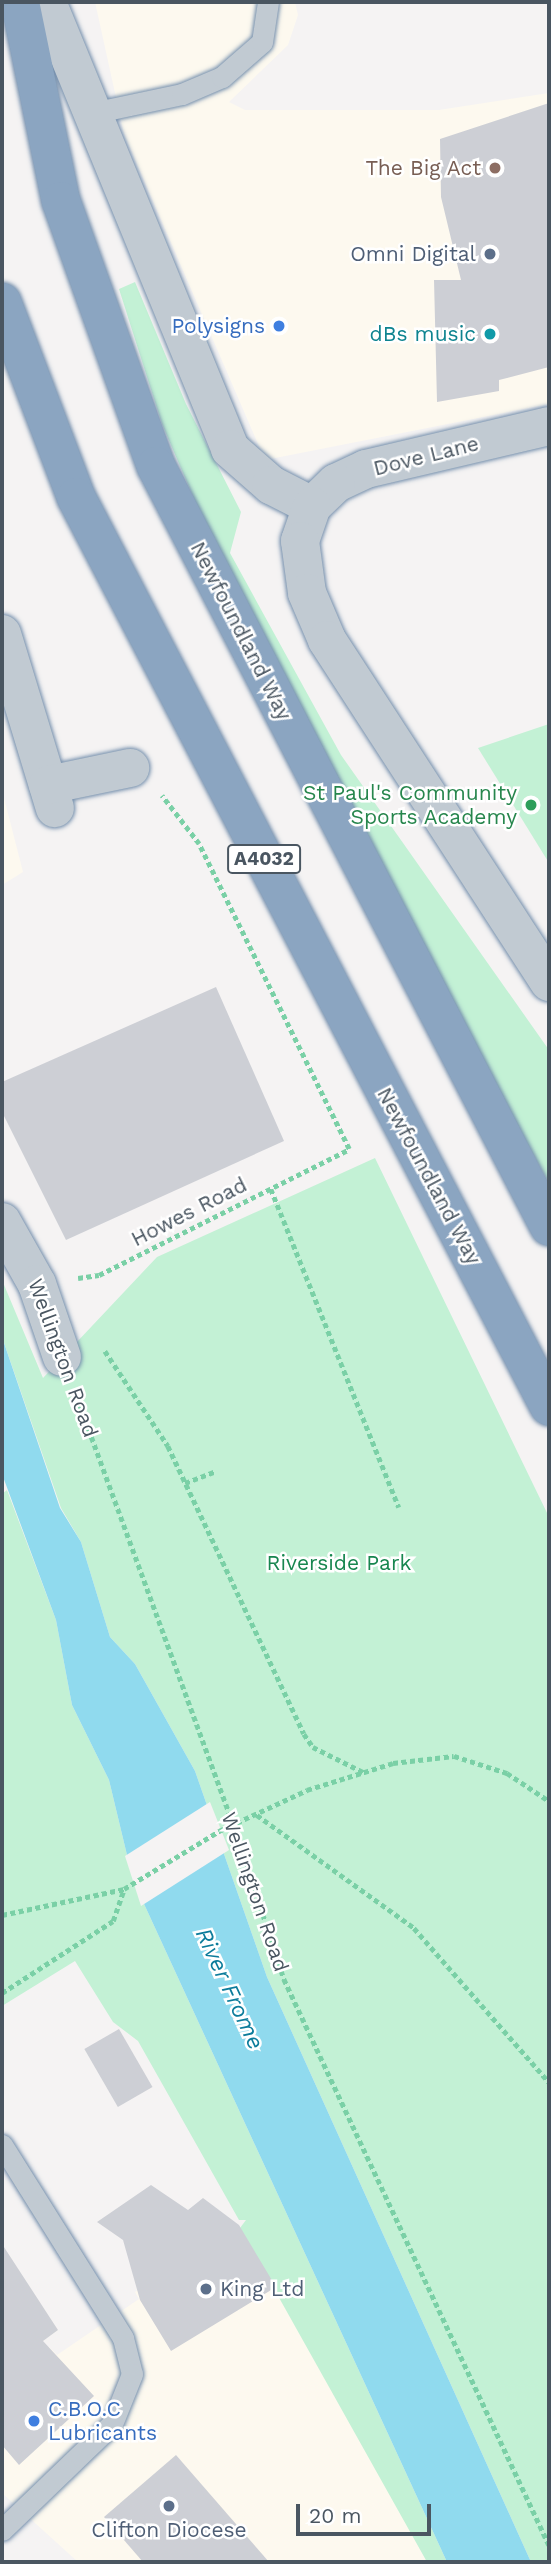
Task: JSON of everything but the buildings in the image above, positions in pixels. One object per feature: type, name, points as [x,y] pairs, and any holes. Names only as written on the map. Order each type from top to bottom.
[{"type":"highway","name":"Newfoundland Way","points":[[20,2],[61,201],[156,466],[549,1226]]},
{"type":"highway","name":"Newfoundland Way","points":[[2,302],[76,498],[549,1406]]},
{"type":"street","points":[[47,2],[230,449],[271,485],[312,506],[300,541],[302,569],[327,640],[549,982]]},
{"type":"street","name":"Dove Lane","points":[[312,506],[336,483],[366,469],[549,426]]},
{"type":"street","points":[[2,634],[51,796],[130,768]]},
{"type":"street","name":"Wellington Road","points":[[2,1222],[37,1284],[79,1349]]},
{"type":"lane","points":[[92,113],[182,94],[222,77],[262,42],[268,2]]},
{"type":"lane","points":[[2,2145],[123,2338],[132,2374],[112,2424],[2,2530]]},
{"type":"path","name":"Howes Road","points":[[37,1284],[99,1275],[349,1149],[199,845],[149,779],[130,768]]},
{"type":"path","points":[[271,1189],[399,1507]]},
{"type":"path","points":[[79,1349],[131,1385],[185,1483],[304,1734],[313,1747],[363,1772]]},
{"type":"path","name":"Wellington Road","points":[[79,1349],[285,1979],[549,2545]]},
{"type":"path","points":[[185,1483],[216,1471]]},
{"type":"path","points":[[2,1914],[124,1889],[221,1830],[363,1772],[429,1756],[454,1756],[508,1773],[549,1801]]},
{"type":"path","points":[[256,1815],[414,1928],[549,2082]]},
{"type":"path","points":[[2,1993],[113,1921],[124,1889]]},
{"type":"shaded area","points":[[95,2],[295,2],[298,15],[288,45],[229,102],[245,110],[439,110],[549,93],[549,404],[265,460],[124,134]]},
{"type":"shaded area","points":[[2,790],[23,872],[2,885]]},
{"type":"shaded area","points":[[240,2228],[276,2287],[427,2562],[78,2562],[2,2493],[2,2257],[7,2253],[58,2330],[26,2353],[17,2377],[49,2347],[57,2355],[139,2299],[135,2292]]},
{"type":"green space","points":[[135,282],[186,404],[241,512],[230,553],[341,755],[549,1050],[549,1183],[429,964],[198,508],[162,424],[119,289]]},
{"type":"green space","name":"St Paul's Community Sports Academy","points":[[549,724],[549,863],[478,748]]},
{"type":"green space","name":"Riverside Park","points":[[375,1158],[549,1517],[549,2562],[531,2562],[267,1977],[195,1771],[135,1664],[110,1637],[81,1542],[61,1508],[2,1337],[2,1280],[43,1378],[157,1257]]},
{"type":"green space","points":[[7,1490],[56,1620],[72,1705],[109,1780],[133,1880],[447,2562],[427,2562],[240,2228],[246,2220],[239,2220],[138,2041],[113,2022],[75,1961],[2,2006],[2,1494]]},
{"type":"water","name":"River Frome","points":[[2,1337],[60,1508],[81,1542],[110,1637],[135,1664],[195,1771],[267,1977],[531,2562],[447,2562],[133,1880],[109,1780],[72,1705],[56,1620],[2,1474]]},
{"type":"pier","points":[[210,1802],[229,1850],[141,1906],[125,1856]]},
{"type":"place","name":"The Big Act","points":[[495,168]]},
{"type":"place","name":"Omni Digital","points":[[490,254]]},
{"type":"place","name":"Polysigns","points":[[279,326]]},
{"type":"place","name":"dBs music","points":[[490,334]]},
{"type":"place","name":"St Paul's Community Sports Academy","points":[[531,805]]},
{"type":"place","name":"King Ltd","points":[[206,2289]]},
{"type":"place","name":"C.B.O.C Lubricants","points":[[34,2421]]},
{"type":"place","name":"Clifton Diocese","points":[[169,2506]]}]
